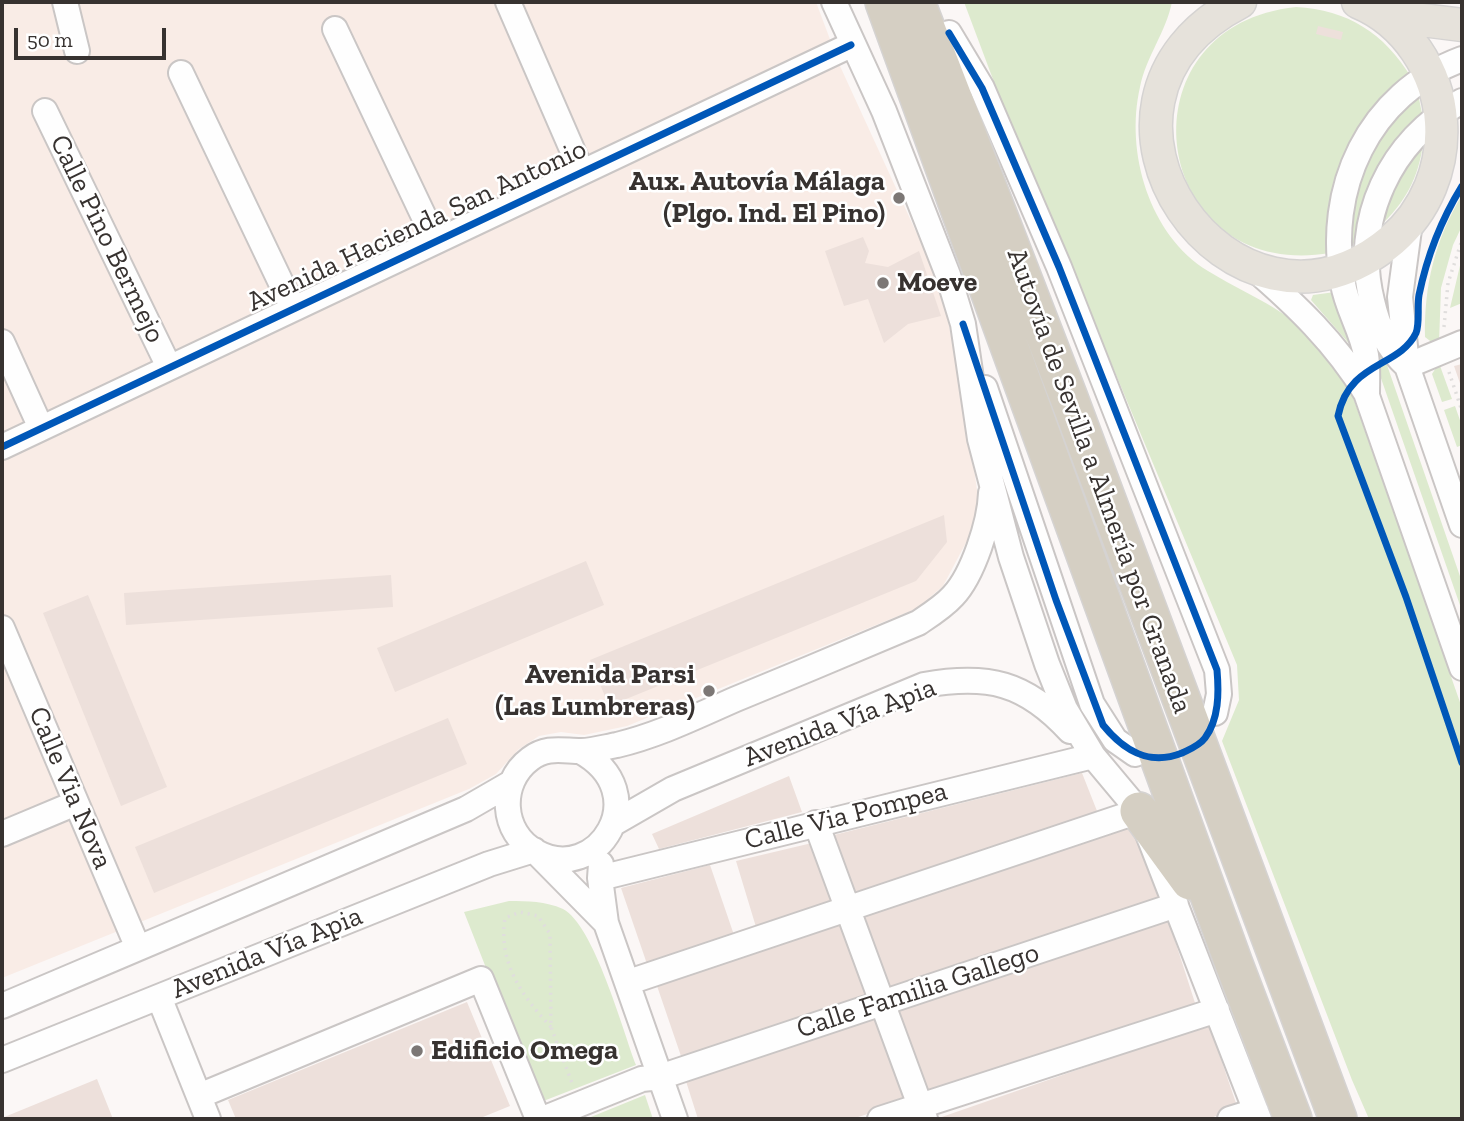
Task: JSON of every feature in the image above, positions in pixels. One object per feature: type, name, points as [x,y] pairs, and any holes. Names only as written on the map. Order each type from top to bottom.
[{"type":"highway","name":"Autovía de Sevilla a Almería por Granada","points":[[884,2],[1216,916],[1293,1119]]},
{"type":"highway","name":"Autovía de Sevilla a Almería por Granada","points":[[916,2],[990,190],[1338,1119]]},
{"type":"highway","points":[[943,17],[990,190]]},
{"type":"highway","points":[[1139,811],[1216,916]]},
{"type":"highway","points":[[1273,946],[1355,1119]]},
{"type":"main road","points":[[1196,33],[1198,2]]},
{"type":"main road","points":[[1240,2],[1220,12],[1196,33],[1180,53],[1164,88],[1157,126],[1158,152],[1175,201],[1189,222],[1228,256],[1251,266],[1296,275],[1354,263],[1410,222],[1428,195],[1438,164],[1452,107],[1418,52],[1370,8]]},
{"type":"main road","points":[[1370,8],[1462,25]]},
{"type":"main road","points":[[1438,164],[1462,139]]},
{"type":"street","points":[[65,2],[77,51]]},
{"type":"street","points":[[508,2],[581,170]]},
{"type":"street","points":[[834,2],[889,123],[948,275],[1093,704],[1103,725],[1115,740],[1135,754]]},
{"type":"street","points":[[943,17],[982,88],[1054,254],[1217,670],[1219,695],[1215,713]]},
{"type":"street","points":[[335,29],[435,240]]},
{"type":"street","name":"Avenida Hacienda San Antonio","points":[[2,447],[581,170],[852,45]]},
{"type":"street","points":[[1407,366],[1385,340],[1368,287],[1354,263],[1339,212],[1343,192],[1360,147],[1389,107],[1430,75],[1462,59]]},
{"type":"street","points":[[181,73],[293,308]]},
{"type":"street","points":[[1367,393],[1366,355],[1343,287],[1369,225],[1381,187],[1404,148],[1452,107]]},
{"type":"street","name":"Calle Pino Bermejo","points":[[45,111],[169,367]]},
{"type":"street","points":[[1410,222],[1400,297],[1407,366],[1462,525]]},
{"type":"street","points":[[1251,266],[1309,317],[1350,367],[1367,393],[1462,668]]},
{"type":"street","points":[[963,324],[980,439],[1011,557],[1065,709],[1093,757],[1139,811],[1217,1010],[1257,1115],[1230,1119]]},
{"type":"street","points":[[2,342],[41,428]]},
{"type":"street","points":[[1407,366],[1462,343]]},
{"type":"street","name":"Avenida Vía Apia","points":[[580,751],[651,735],[918,623],[954,595],[976,554],[991,510],[991,479]]},
{"type":"street","name":"Calle Via Nova","points":[[2,628],[9,663],[76,803],[138,948]]},
{"type":"street","name":"Avenida Vía Apia","points":[[609,831],[673,789],[923,685],[965,678],[1000,683],[1034,699],[1055,714],[1093,757]]},
{"type":"street","points":[[606,923],[514,830],[508,815],[511,783],[519,769],[547,750],[564,748],[580,751],[596,760],[608,772],[616,797],[600,878],[606,923],[629,982],[675,1119]]},
{"type":"street","name":"Calle Via Pompea","points":[[600,878],[1093,757]]},
{"type":"street","name":"Avenida Vía Apia","points":[[2,1006],[466,809],[511,783]]},
{"type":"street","points":[[2,834],[76,803]]},
{"type":"street","points":[[629,982],[1139,811]]},
{"type":"street","points":[[816,823],[922,1113]]},
{"type":"street","points":[[536,851],[555,858],[573,858],[590,851],[609,831]]},
{"type":"street","name":"Avenida Vía Apia","points":[[2,1060],[489,864],[536,851]]},
{"type":"street","name":"Calle Familia Gallego","points":[[540,1119],[642,1079],[660,1077],[1176,905]]},
{"type":"street","points":[[199,1096],[481,979],[540,1119]]},
{"type":"street","points":[[159,997],[208,1119]]},
{"type":"street","points":[[880,1119],[922,1113],[1217,1010]]},
{"type":"path","points":[[551,1027],[524,998],[507,961],[502,938],[505,918],[520,912],[538,915],[550,934],[551,1027],[580,1104]]},
{"type":"shaded area","points":[[2,2],[816,2],[840,66],[940,284],[965,402],[979,505],[970,535],[943,586],[918,608],[627,726],[584,735],[561,732],[539,736],[519,749],[496,774],[469,789],[2,978]]},
{"type":"green space","points":[[964,2],[1172,2],[1143,76],[1136,112],[1139,164],[1146,190],[1157,214],[1170,236],[1208,271],[1285,315],[1308,333],[1327,354],[1352,394],[1462,708],[1462,1119],[1369,1119],[1222,741],[1239,700],[1237,665],[994,82]]},
{"type":"green space","points":[[1296,7],[1332,13],[1363,27],[1389,48],[1411,77],[1383,104],[1330,253],[1269,252],[1223,230],[1192,193],[1178,148],[1180,101],[1200,58],[1238,24]]},
{"type":"green space","points":[[1418,94],[1423,118],[1361,240],[1348,246],[1344,229],[1367,147]]},
{"type":"green space","points":[[1423,143],[1418,167],[1404,199],[1380,226],[1380,206]]},
{"type":"green space","points":[[1462,195],[1462,226],[1453,245],[1441,288],[1439,343],[1434,344],[1425,337],[1429,281],[1438,246]]},
{"type":"green space","points":[[1462,257],[1462,303],[1450,308]]},
{"type":"green space","points":[[1359,284],[1462,582],[1462,611],[1352,295],[1353,287]]},
{"type":"green space","points":[[1335,292],[1352,347],[1311,300],[1313,295]]},
{"type":"green space","points":[[1439,363],[1452,399],[1442,402],[1432,374]]},
{"type":"green space","points":[[1455,406],[1462,426],[1462,445],[1457,447],[1444,410]]},
{"type":"green space","points":[[509,901],[550,904],[563,909],[575,919],[596,956],[636,1065],[546,1100],[538,1100],[464,912]]},
{"type":"green space","points":[[645,1095],[653,1119],[586,1119]]},
{"type":"building","points":[[1318,26],[1343,32],[1341,40],[1316,34]]},
{"type":"building","name":"Moeve","points":[[863,237],[869,251],[865,263],[888,267],[919,251],[941,316],[908,324],[884,343],[868,299],[844,306],[825,251]]},
{"type":"building","points":[[1462,364],[1462,389],[1454,366]]},
{"type":"building","points":[[944,515],[947,542],[916,581],[609,706],[590,660]]},
{"type":"building","points":[[586,561],[604,605],[395,692],[377,648]]},
{"type":"building","points":[[391,575],[393,607],[126,625],[124,593]]},
{"type":"building","points":[[88,595],[167,787],[121,806],[43,613]]},
{"type":"building","points":[[448,718],[467,764],[154,893],[135,847]]},
{"type":"building","points":[[1082,773],[1099,816],[851,899],[830,836]]},
{"type":"building","points":[[789,776],[802,812],[659,849],[652,834]]},
{"type":"building","points":[[1137,822],[1163,901],[887,991],[861,913]]},
{"type":"building","points":[[812,843],[834,901],[756,927],[736,861]]},
{"type":"building","points":[[710,865],[734,935],[647,964],[621,888]]},
{"type":"building","points":[[843,918],[870,995],[682,1059],[656,983]]},
{"type":"building","points":[[1168,919],[1196,1006],[926,1094],[894,1009]]},
{"type":"building","name":"Edificio Omega","points":[[467,1002],[510,1106],[478,1119],[236,1119],[228,1100]]},
{"type":"building","points":[[880,1013],[908,1101],[852,1119],[698,1119],[684,1075]]},
{"type":"building","points":[[1209,1024],[1238,1109],[1207,1119],[936,1119]]},
{"type":"building","points":[[97,1079],[113,1119],[2,1119],[2,1118]]},
{"type":"cycle path","points":[[949,33],[982,88],[1059,267],[1217,670],[1218,697],[1213,723],[1205,738],[1194,747],[1170,757],[1148,757],[1129,749],[1103,725],[1056,600],[963,324]]},
{"type":"cycle path","points":[[2,447],[851,45]]},
{"type":"cycle path","points":[[1462,186],[1441,225],[1426,266],[1419,295],[1416,333],[1398,353],[1352,385],[1338,416],[1406,597],[1462,763]]},
{"type":"place","name":"Aux. Autovía Málaga (Plgo. Ind. El Pino)","points":[[899,198]]},
{"type":"place","name":"Moeve","points":[[883,283]]},
{"type":"place","name":"Avenida Parsi (Las Lumbreras)","points":[[709,691]]},
{"type":"place","name":"Edificio Omega","points":[[417,1051]]}]
